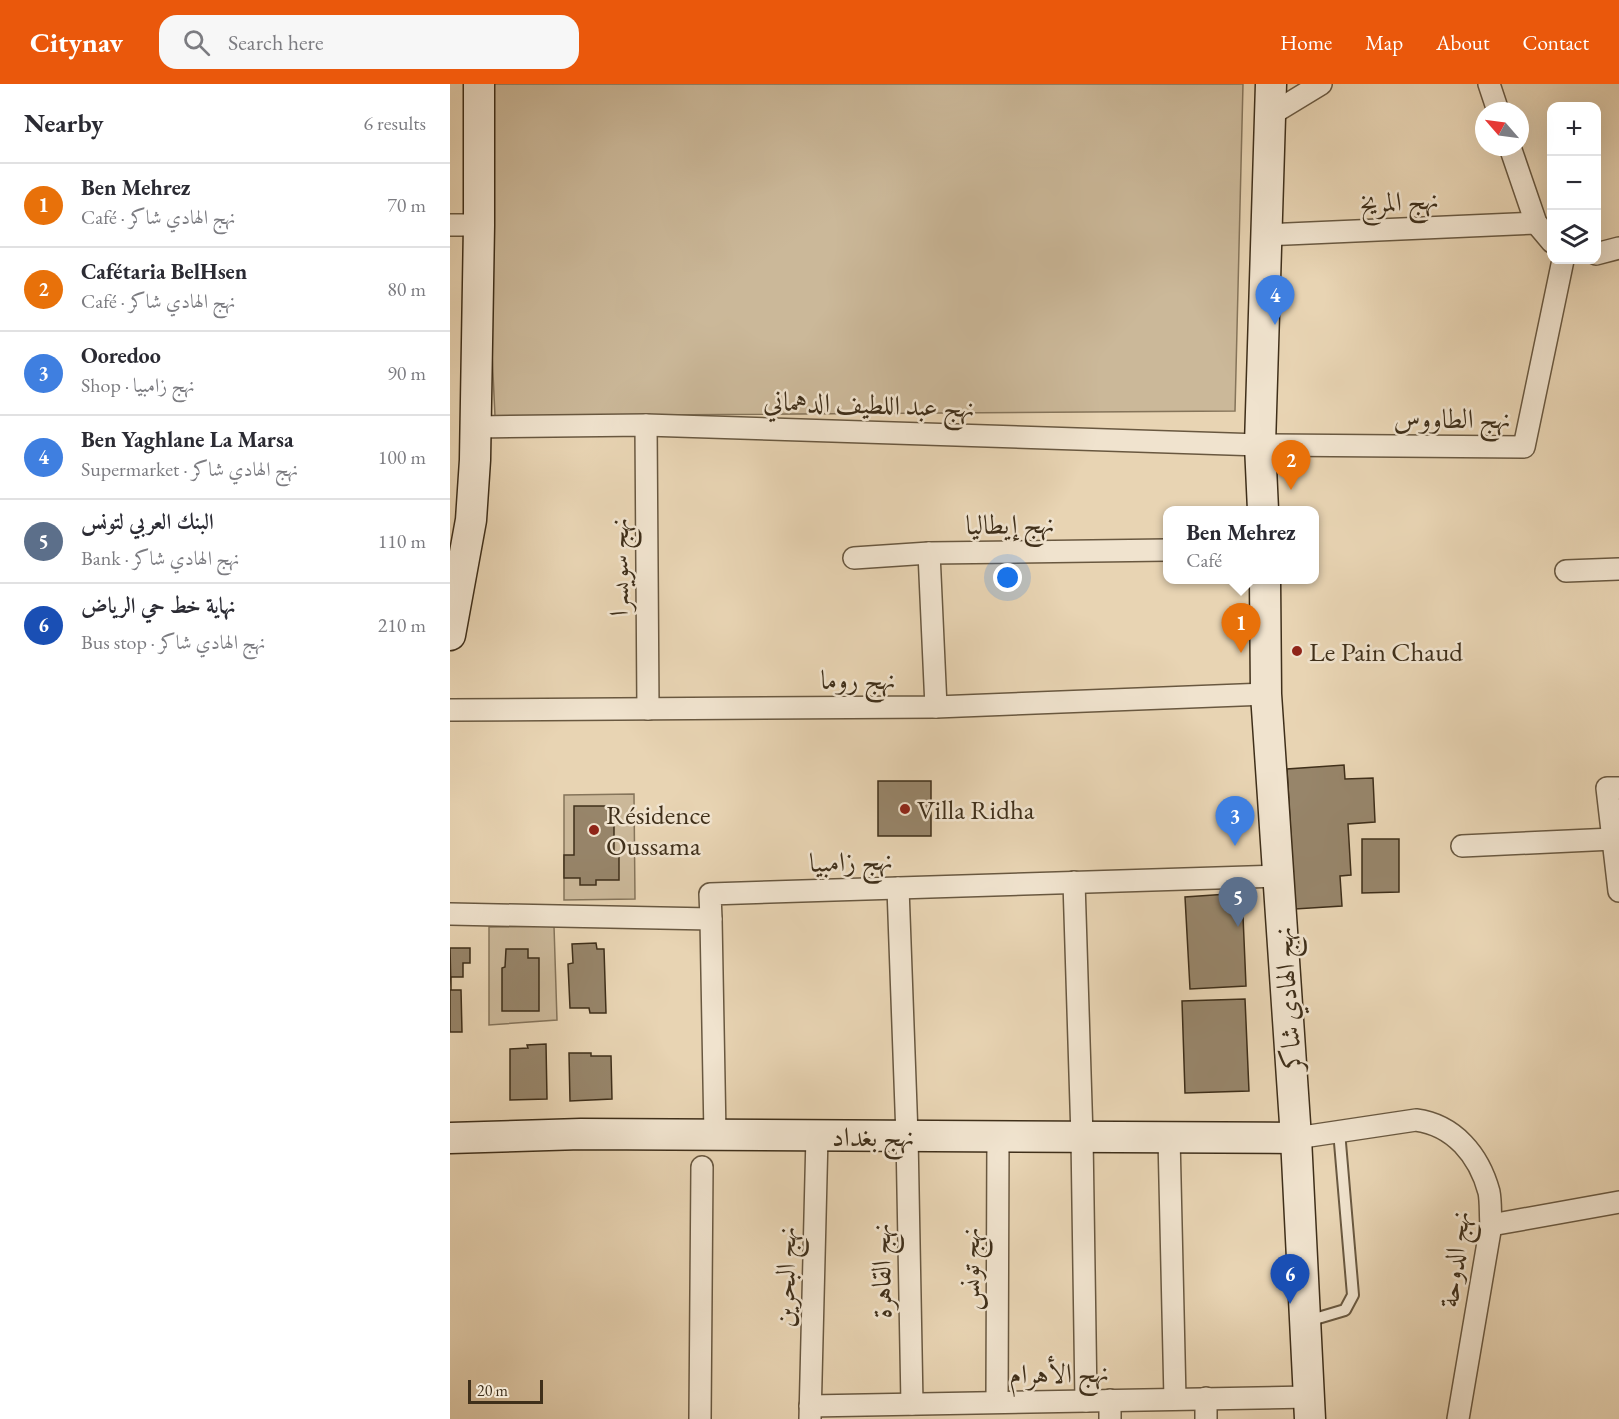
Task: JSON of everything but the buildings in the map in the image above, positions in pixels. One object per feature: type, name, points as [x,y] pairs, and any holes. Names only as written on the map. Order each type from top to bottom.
[{"type":"street","points":[[450,635],[471,520],[476,427],[477,299],[464,225],[479,84]]},
{"type":"street","points":[[1263,506],[1260,445],[1271,84]]},
{"type":"street","points":[[1270,115],[1321,84]]},
{"type":"street","points":[[1490,84],[1495,102]]},
{"type":"street","points":[[1513,156],[1536,223],[1547,237]]},
{"type":"street","name":"نهج المريخ","points":[[1265,236],[1536,223]]},
{"type":"street","points":[[1601,253],[1619,248]]},
{"type":"street","name":"نهج الطاووس","points":[[1260,445],[1524,447],[1562,264]]},
{"type":"street","name":"نهج عبد اللطيف الدهماني","points":[[476,427],[646,425],[1260,445]]},
{"type":"street","name":"نهج سويسرا","points":[[646,425],[648,709]]},
{"type":"street","name":"نهج إيطاليا","points":[[854,558],[929,553],[1163,550]]},
{"type":"street","points":[[929,553],[936,707]]},
{"type":"street","points":[[1566,571],[1619,569]]},
{"type":"street","name":"نهج الهادي شاكر","points":[[1265,584],[1266,694],[1296,1138],[1310,1408]]},
{"type":"street","name":"نهج روما","points":[[450,710],[936,707],[1266,694]]},
{"type":"street","points":[[1619,788],[1607,788],[1619,891]]},
{"type":"street","points":[[1462,846],[1613,839]]},
{"type":"street","name":"نهج زامبيا","points":[[711,919],[710,894],[1279,876]]},
{"type":"street","points":[[1074,882],[1082,1137],[1086,1401]]},
{"type":"street","name":"نهج القاهرة","points":[[898,888],[908,1136],[912,1404]]},
{"type":"street","points":[[450,914],[711,919],[715,1135]]},
{"type":"street","name":"نهج الدوحة","points":[[1296,1138],[1416,1120],[1432,1122],[1446,1129],[1459,1138],[1474,1158],[1489,1193],[1491,1225],[1458,1419]]},
{"type":"street","name":"نهج بغداد","points":[[450,1138],[581,1134],[1296,1138]]},
{"type":"street","name":"نهج البحرين","points":[[810,1413],[817,1136]]},
{"type":"street","name":"نهج تونس","points":[[997,1402],[998,1136]]},
{"type":"street","points":[[1169,1137],[1175,1399]]},
{"type":"street","points":[[700,1419],[702,1167]]},
{"type":"street","points":[[1491,1225],[1619,1202]]},
{"type":"street","name":"نهج الأهرام","points":[[810,1413],[912,1404],[1086,1401],[1110,1410],[1175,1399],[1206,1409],[1310,1408]]},
{"type":"lane","points":[[1305,1322],[1345,1310],[1353,1294],[1339,1131]]},
{"type":"shaded area","points":[[486,84],[1243,84],[1235,411],[495,416],[486,226]]},
{"type":"shaded area","points":[[634,794],[635,899],[564,900],[564,795]]},
{"type":"shaded area","points":[[554,926],[557,1020],[489,1025],[489,927]]},
{"type":"place","name":"Ben Yaghlane La Marsa","points":[[1275,325]]},
{"type":"place","name":"Cafétaria BelHsen","points":[[1291,490]]},
{"type":"place","name":"Le Pain Chaud","points":[[1297,651]]},
{"type":"place","name":"Ben Mehrez","points":[[1241,653]]},
{"type":"place","name":"Villa Ridha","points":[[905,809]]},
{"type":"place","name":"Résidence Oussama","points":[[594,830]]},
{"type":"place","name":"Ooredoo","points":[[1235,846]]},
{"type":"place","name":"البنك العربي لتونس","points":[[1238,927]]},
{"type":"place","name":"نهاية خط حي الرياض","points":[[1290,1304]]}]
